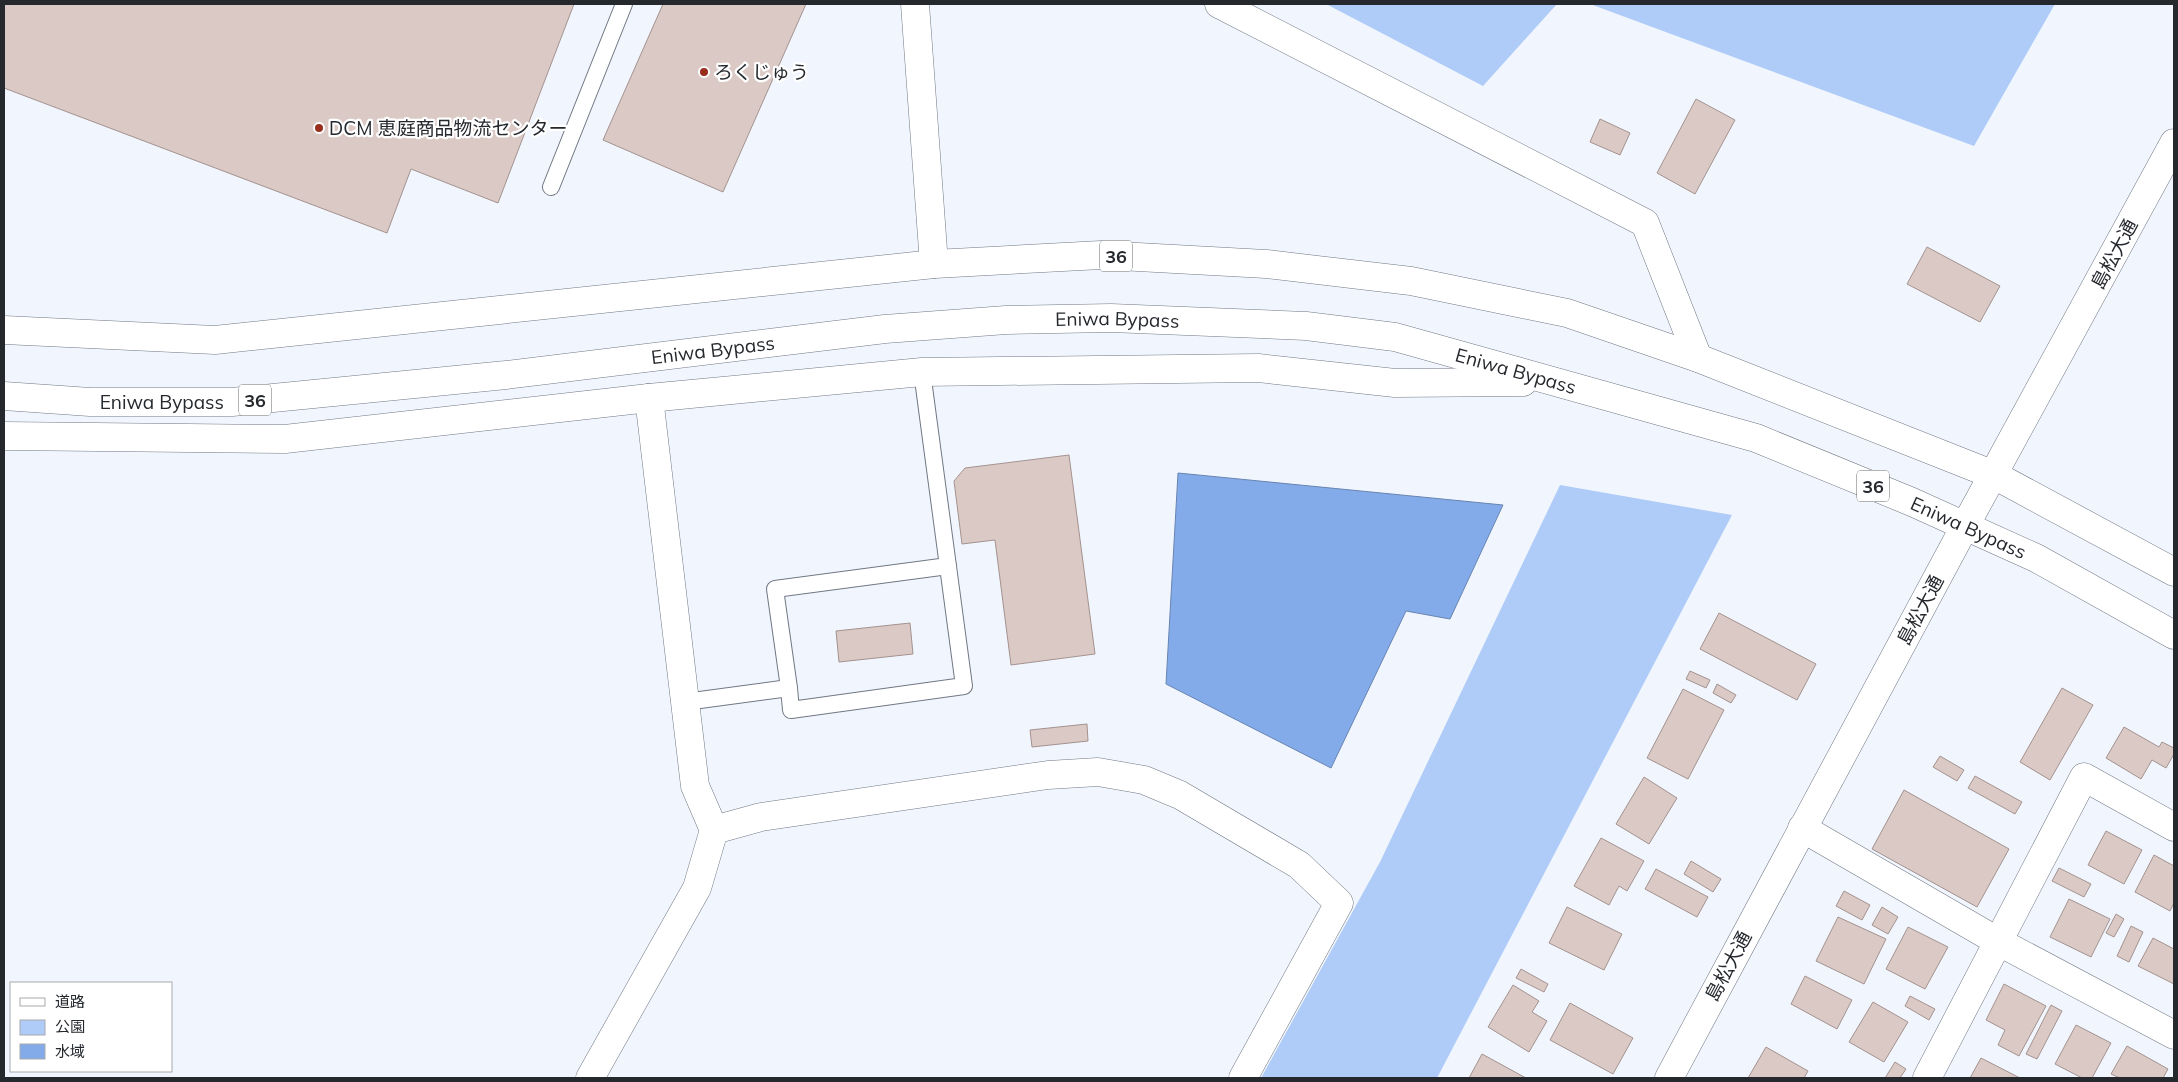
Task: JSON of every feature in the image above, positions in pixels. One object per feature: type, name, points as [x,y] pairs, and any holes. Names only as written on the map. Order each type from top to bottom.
[{"type":"main road","points":[[916,4],[934,264]]},
{"type":"main road","points":[[1219,4],[1645,223],[1698,358]]},
{"type":"main road","name":"島松大通","points":[[1669,1078],[1965,526],[2174,143]]},
{"type":"main road","name":"36","points":[[4,330],[215,340],[934,264],[1101,255],[1266,264],[1401,280],[1567,313],[1698,358],[1994,475],[2174,572]]},
{"type":"main road","name":"Eniwa Bypass","points":[[4,396],[90,402],[232,402],[506,375],[885,329],[1006,320],[1111,318],[1306,326],[1395,337],[1756,438],[2036,558],[2174,635]]},
{"type":"main road","points":[[4,436],[285,439],[650,398],[922,372],[1258,368],[1395,383],[1554,382]]},
{"type":"main road","points":[[590,1078],[697,888],[714,830],[695,786],[650,398]]},
{"type":"main road","points":[[714,830],[761,817],[1048,775],[1098,772],[1144,780],[1180,795],[1300,865],[1339,902],[1243,1078]]},
{"type":"main road","points":[[1926,1078],[2084,777],[2174,827]]},
{"type":"main road","points":[[1802,828],[1999,942],[2174,1036]]},
{"type":"lane","points":[[550,187],[624,4]]},
{"type":"lane","points":[[922,372],[948,566],[964,686],[792,710],[775,589],[948,566]]},
{"type":"lane","points":[[685,702],[789,688]]},
{"type":"green space","points":[[1326,4],[1557,4],[1483,86]]},
{"type":"green space","points":[[1590,4],[2055,4],[1974,146]]},
{"type":"green space","points":[[1560,485],[1732,515],[1437,1078],[1261,1078],[1380,862]]},
{"type":"water","points":[[1178,473],[1503,505],[1450,619],[1406,611],[1331,768],[1166,684]]},
{"type":"building","name":"DCM 恵庭商品物流センター","points":[[4,4],[574,4],[498,203],[411,169],[387,233],[4,88]]},
{"type":"building","name":"ろくじゅう","points":[[663,4],[806,4],[723,192],[603,140]]},
{"type":"building","points":[[1696,99],[1735,120],[1695,194],[1657,173]]},
{"type":"building","points":[[1600,119],[1630,133],[1620,155],[1590,142]]},
{"type":"building","points":[[1927,247],[2000,286],[1980,322],[1907,284]]},
{"type":"building","points":[[1069,455],[1095,654],[1011,665],[995,540],[962,544],[954,481],[965,468]]},
{"type":"building","points":[[1719,613],[1816,664],[1797,700],[1700,649]]},
{"type":"building","points":[[910,623],[913,654],[839,662],[836,631]]},
{"type":"building","points":[[1690,671],[1710,680],[1706,688],[1686,679]]},
{"type":"building","points":[[1717,684],[1736,695],[1731,703],[1713,693]]},
{"type":"building","points":[[2062,688],[2093,705],[2050,780],[2020,762]]},
{"type":"building","points":[[1683,689],[1724,710],[1688,779],[1647,758]]},
{"type":"building","points":[[1087,724],[1088,741],[1032,747],[1030,730]]},
{"type":"building","points":[[2124,727],[2159,747],[2162,742],[2174,748],[2174,754],[2166,768],[2152,760],[2141,779],[2106,758]]},
{"type":"building","points":[[1940,756],[1964,770],[1957,781],[1933,767]]},
{"type":"building","points":[[1975,776],[2022,802],[2015,814],[1968,788]]},
{"type":"building","points":[[1644,777],[1677,798],[1649,844],[1616,824]]},
{"type":"building","points":[[1904,790],[2009,849],[1977,907],[1872,849]]},
{"type":"building","points":[[2106,831],[2142,850],[2124,884],[2088,865]]},
{"type":"building","points":[[1601,838],[1644,861],[1627,891],[1619,886],[1609,905],[1574,886]]},
{"type":"building","points":[[2154,855],[2174,866],[2174,903],[2170,911],[2135,892]]},
{"type":"building","points":[[1691,861],[1721,879],[1713,892],[1684,874]]},
{"type":"building","points":[[2059,868],[2091,884],[2084,897],[2052,881]]},
{"type":"building","points":[[1656,869],[1708,897],[1697,917],[1645,889]]},
{"type":"building","points":[[1844,891],[1870,905],[1862,920],[1836,906]]},
{"type":"building","points":[[2069,899],[2110,919],[2091,957],[2050,937]]},
{"type":"building","points":[[1567,907],[1622,934],[1604,970],[1549,943]]},
{"type":"building","points":[[1882,907],[1898,917],[1888,934],[1872,925]]},
{"type":"building","points":[[2116,914],[2124,919],[2114,937],[2106,933]]},
{"type":"building","points":[[1838,917],[1886,939],[1864,984],[1816,961]]},
{"type":"building","points":[[2131,926],[2143,932],[2129,962],[2117,956]]},
{"type":"building","points":[[1908,927],[1948,947],[1925,989],[1886,969]]},
{"type":"building","points":[[2153,938],[2174,949],[2174,984],[2138,966]]},
{"type":"building","points":[[1521,969],[1548,984],[1544,992],[1516,978]]},
{"type":"building","points":[[1805,976],[1852,1000],[1837,1029],[1791,1004]]},
{"type":"building","points":[[2004,984],[2046,1006],[2019,1056],[1998,1045],[2005,1030],[1986,1020]]},
{"type":"building","points":[[1513,985],[1539,1001],[1532,1012],[1547,1021],[1529,1052],[1488,1027]]},
{"type":"building","points":[[1910,996],[1935,1009],[1929,1020],[1905,1006]]},
{"type":"building","points":[[1873,1002],[1908,1022],[1884,1062],[1849,1042]]},
{"type":"building","points":[[1570,1003],[1633,1038],[1613,1074],[1550,1040]]},
{"type":"building","points":[[2051,1005],[2062,1011],[2037,1059],[2026,1054]]},
{"type":"building","points":[[2076,1025],[2111,1043],[2092,1078],[2082,1078],[2055,1064]]},
{"type":"building","points":[[2127,1046],[2168,1069],[2163,1078],[2120,1078],[2111,1074]]},
{"type":"building","points":[[1766,1047],[1808,1071],[1804,1078],[1748,1078]]},
{"type":"building","points":[[1482,1054],[1526,1078],[1469,1078]]},
{"type":"building","points":[[1981,1058],[2020,1078],[1970,1078]]},
{"type":"building","points":[[1895,1062],[1906,1069],[1900,1078],[1885,1078]]},
{"type":"place","name":"ろくじゅう","points":[[704,72]]},
{"type":"place","name":"DCM 恵庭商品物流センター","points":[[319,128]]}]
